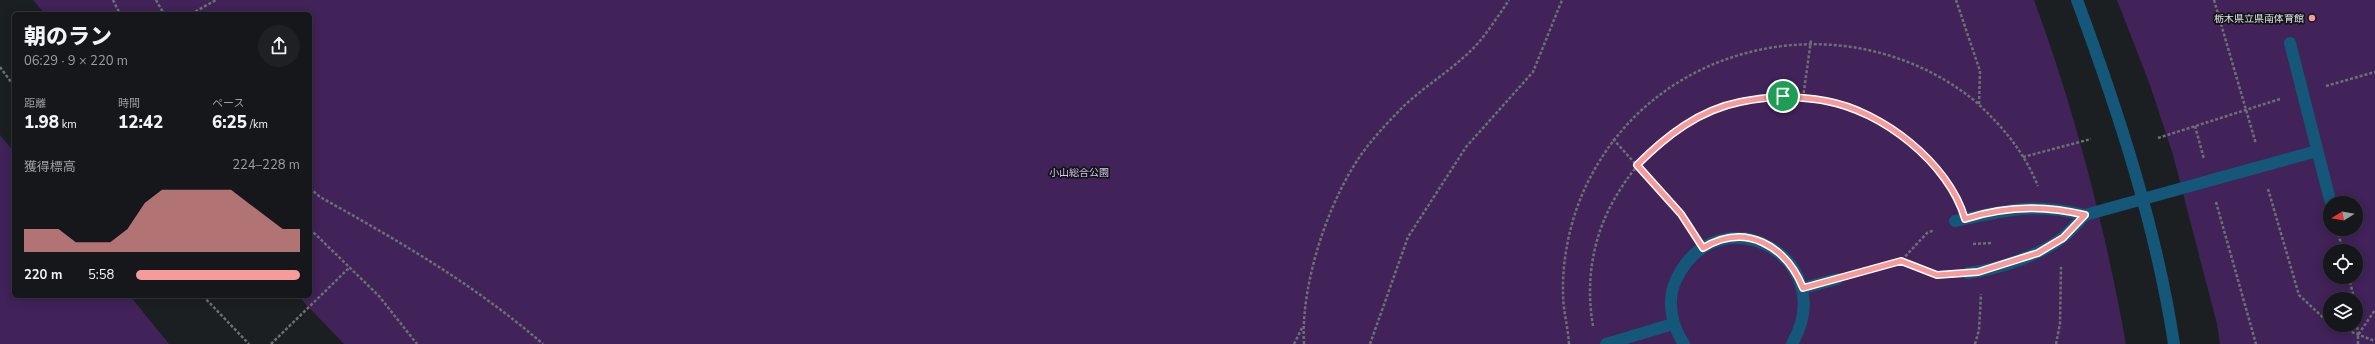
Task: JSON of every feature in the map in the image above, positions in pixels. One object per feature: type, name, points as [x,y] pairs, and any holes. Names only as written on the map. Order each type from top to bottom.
[{"type":"street","points":[[2077,0],[2127,146],[2165,286],[2174,344]]},
{"type":"street","points":[[2290,43],[2329,196]]},
{"type":"street","points":[[1965,219],[2026,207],[2062,209],[2085,215],[2318,151]]},
{"type":"street","points":[[1978,272],[2038,253],[2063,238],[2085,215]]},
{"type":"street","points":[[1684,344],[1674,324],[1671,305],[1673,286],[1681,268],[1694,254],[1703,248],[1729,238],[1749,238],[1767,244],[1784,255],[1796,270],[1803,288],[1805,308],[1801,329],[1792,344]]},
{"type":"street","points":[[1803,288],[1837,279]]},
{"type":"street","points":[[1606,344],[1674,324]]},
{"type":"path","points":[[113,0],[119,12]]},
{"type":"path","points":[[156,0],[163,12]]},
{"type":"path","points":[[195,12],[216,0]]},
{"type":"path","points":[[1304,344],[1303,326],[1311,273],[1327,224],[1349,174],[1374,138],[1400,110],[1465,56],[1509,0]]},
{"type":"path","points":[[1370,344],[1408,237],[1466,147],[1533,72],[1562,0]]},
{"type":"path","points":[[1956,0],[1980,72],[1979,105]]},
{"type":"path","points":[[1806,40],[1833,41]]},
{"type":"path","points":[[1803,98],[1811,40]]},
{"type":"path","points":[[1754,47],[1770,44]]},
{"type":"path","points":[[1863,45],[1900,56]]},
{"type":"path","points":[[1569,344],[1563,293],[1568,238],[1585,186],[1613,139],[1650,99],[1696,68],[1732,54]]},
{"type":"path","points":[[1908,58],[1956,84],[1997,121],[2024,157],[2041,192]]},
{"type":"path","points":[[0,67],[12,83]]},
{"type":"path","points":[[2322,87],[2375,72]]},
{"type":"path","points":[[1594,329],[1589,296],[1593,252],[1607,210],[1630,172],[1661,141],[1698,116],[1739,102],[1783,96],[1827,101],[1869,115],[1906,138],[1938,170],[1962,207],[1973,244],[1982,289],[1979,330],[1975,344]]},
{"type":"path","points":[[2158,138],[2284,98]]},
{"type":"path","points":[[2195,126],[2206,163]]},
{"type":"path","points":[[1613,139],[1681,214],[1703,248]]},
{"type":"path","points":[[2024,157],[2091,139]]},
{"type":"path","points":[[312,190],[320,197],[445,269],[507,313],[543,344]]},
{"type":"path","points":[[2216,200],[2256,344]]},
{"type":"path","points":[[1837,279],[1901,261],[1927,233],[1965,219]]},
{"type":"path","points":[[312,231],[379,296],[416,344]]},
{"type":"path","points":[[1973,244],[1983,242]]},
{"type":"path","points":[[1901,261],[1937,275],[1978,272]]},
{"type":"path","points":[[2056,344],[2060,324],[2060,263]]},
{"type":"path","points":[[271,344],[350,267]]},
{"type":"path","points":[[205,298],[249,344]]},
{"type":"path","points":[[2358,335],[2375,310]]},
{"type":"path","points":[[1294,344],[1303,326]]},
{"type":"path","points":[[2350,332],[2375,341]]},
{"type":"path","points":[[2358,332],[2358,344]]},
{"type":"green space","name":"小山総合公園","points":[[33,0],[2034,0],[2063,84],[2088,170],[2109,256],[2126,344],[344,344],[300,298],[312,298],[312,12],[43,12]]},
{"type":"green space","points":[[2117,0],[2375,0],[2375,344],[2220,344],[2217,324],[2173,155],[2150,85]]},
{"type":"green space","points":[[0,135],[12,150],[12,298],[132,298],[169,344],[0,344]]},
{"type":"place","name":"栃木県立県南体育館","points":[[2312,18]]},
{"type":"route","points":[[1783,96],[1827,101],[1869,115],[1906,138],[1938,170],[1962,207],[1965,219],[2026,207],[2062,209],[2085,215],[2063,238],[2038,253],[1978,272],[1937,275],[1901,261],[1803,288],[1796,270],[1784,255],[1767,244],[1749,238],[1729,238],[1711,243],[1703,248],[1681,214],[1637,165],[1661,141],[1698,116],[1739,102],[1783,96]]}]
